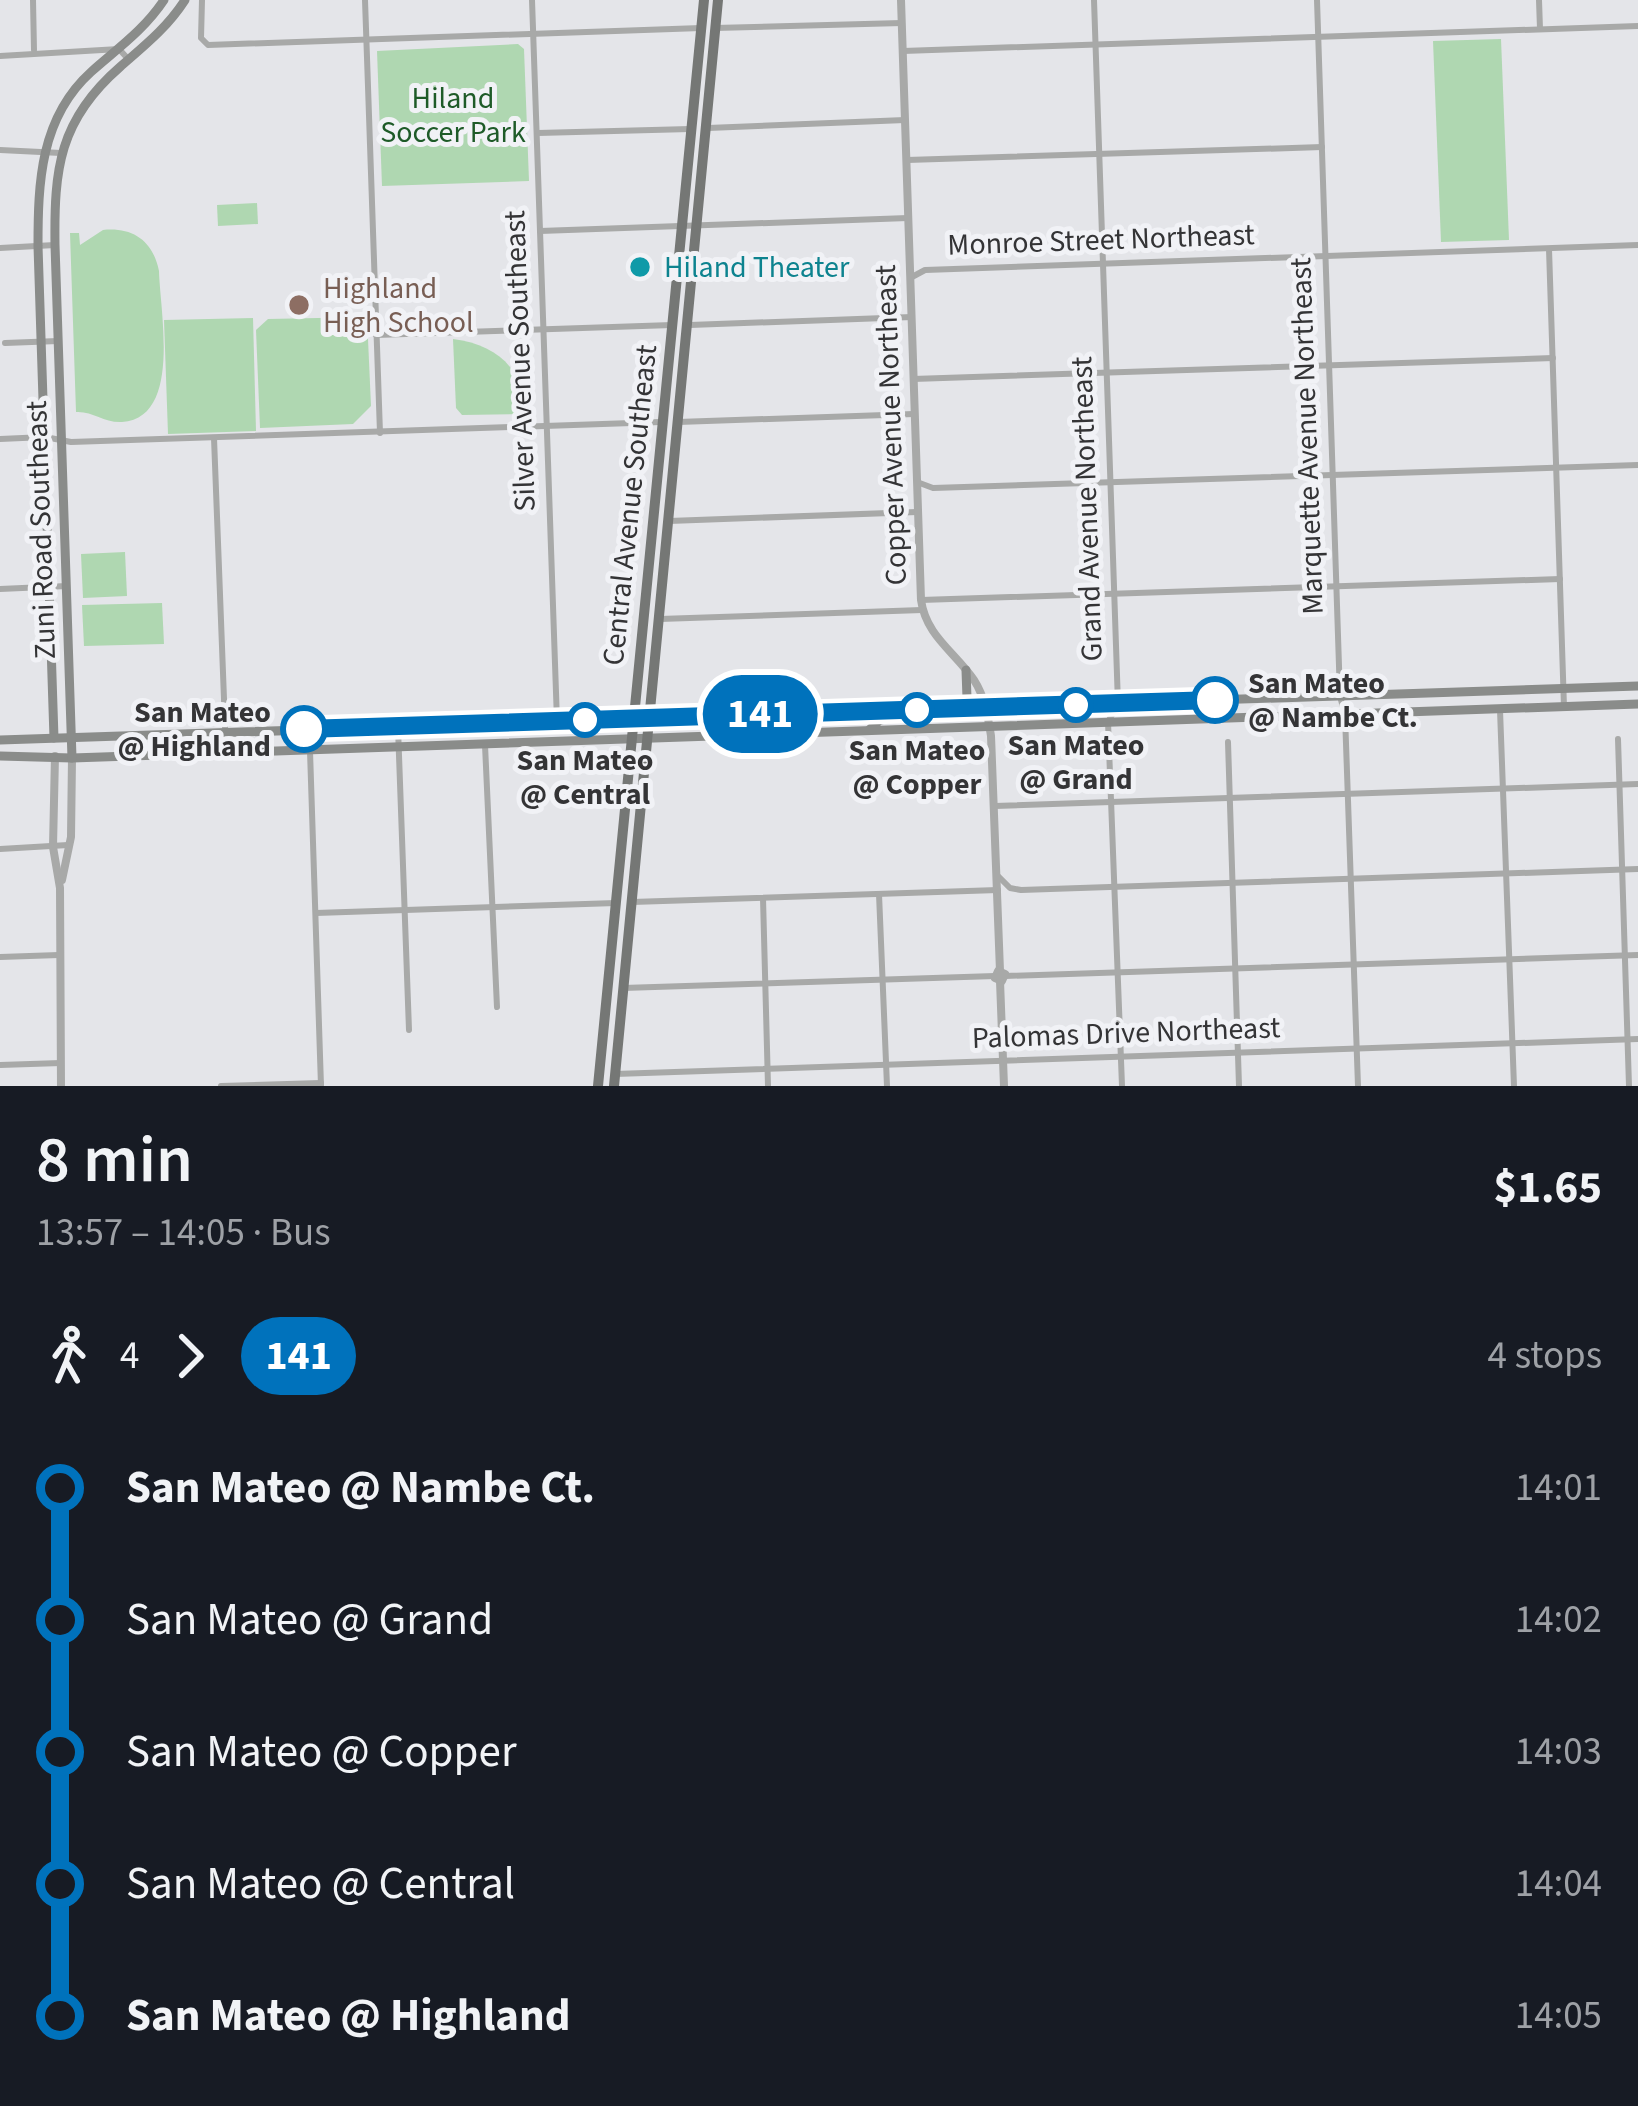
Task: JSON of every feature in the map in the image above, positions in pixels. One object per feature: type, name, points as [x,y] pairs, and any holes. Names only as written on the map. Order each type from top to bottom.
[{"type":"main road","name":"Zuni Road Southeast","points":[[55,756],[37,200],[45,150],[64,105],[92,72],[151,19],[164,0]]},
{"type":"main road","name":"Central Avenue Southeast","points":[[598,1086],[690,128],[708,28],[704,0]]},
{"type":"main road","points":[[614,1080],[705,128],[708,28],[718,0]]},
{"type":"main road","name":"Zuni Road Southeast","points":[[72,758],[56,170],[87,100],[159,34],[182,4]]},
{"type":"main road","points":[[961,708],[967,698],[966,670]]},
{"type":"main road","points":[[0,740],[1638,686]]},
{"type":"main road","points":[[0,756],[72,758],[1638,704]]},
{"type":"main road","points":[[869,730],[874,722],[928,715],[936,709]]},
{"type":"street","points":[[33,0],[34,51]]},
{"type":"street","points":[[202,0],[203,43],[902,22]]},
{"type":"street","points":[[365,0],[378,237],[380,433]]},
{"type":"street","name":"Silver Avenue Southeast","points":[[532,0],[557,721]]},
{"type":"street","name":"Copper Avenue Northeast","points":[[901,0],[922,605],[936,638],[966,670],[990,726],[1004,1086]]},
{"type":"street","name":"Grand Avenue Northeast","points":[[1094,0],[1118,704],[1108,722]]},
{"type":"street","name":"Marquette Avenue Northeast","points":[[1317,0],[1358,1086]]},
{"type":"street","points":[[1539,0],[1540,29]]},
{"type":"street","points":[[182,4],[194,8],[202,20]]},
{"type":"street","points":[[903,51],[1638,26]]},
{"type":"street","points":[[0,56],[119,49],[129,60]]},
{"type":"street","points":[[77,50],[90,59],[92,72]]},
{"type":"street","points":[[705,128],[905,120]]},
{"type":"street","points":[[537,133],[690,128]]},
{"type":"street","points":[[907,160],[1322,147]]},
{"type":"street","points":[[0,150],[61,153]]},
{"type":"street","name":"Monroe Street Northeast","points":[[539,231],[908,218]]},
{"type":"street","points":[[0,248],[56,245]]},
{"type":"street","name":"Monroe Street Northeast","points":[[910,278],[925,270],[1638,245]]},
{"type":"street","points":[[1550,249],[1564,708]]},
{"type":"street","name":"Monroe Street Northeast","points":[[910,259],[925,270]]},
{"type":"street","points":[[686,325],[911,316]]},
{"type":"street","points":[[376,335],[671,325]]},
{"type":"street","points":[[5,344],[58,341]]},
{"type":"street","points":[[914,379],[1553,358]]},
{"type":"street","points":[[677,422],[915,414]]},
{"type":"street","points":[[0,439],[44,437],[62,442],[663,422]]},
{"type":"street","points":[[214,438],[226,751]]},
{"type":"street","points":[[917,482],[933,488],[1638,465]]},
{"type":"street","points":[[917,498],[933,488]]},
{"type":"street","points":[[669,521],[918,512]]},
{"type":"street","points":[[660,619],[1114,593],[1560,579]]},
{"type":"street","points":[[0,589],[67,586]]},
{"type":"street","points":[[1500,710],[1514,1086]]},
{"type":"street","points":[[1108,722],[1122,1086]]},
{"type":"street","points":[[398,726],[409,1030]]},
{"type":"street","points":[[1618,739],[1629,1086]]},
{"type":"street","points":[[485,741],[497,1007]]},
{"type":"street","points":[[1228,742],[1239,1086]]},
{"type":"street","points":[[221,1086],[321,1084],[310,747]]},
{"type":"street","name":"Zuni Road Southeast","points":[[55,756],[53,848],[60,888],[62,1086]]},
{"type":"street","name":"Zuni Road Southeast","points":[[60,888],[70,845],[72,758]]},
{"type":"street","points":[[995,806],[1638,784]]},
{"type":"street","points":[[0,849],[70,845]]},
{"type":"street","points":[[997,875],[1006,885],[1021,890],[1638,869]]},
{"type":"street","points":[[632,902],[998,890]]},
{"type":"street","points":[[879,894],[887,1086]]},
{"type":"street","points":[[763,898],[768,1086]]},
{"type":"street","points":[[316,913],[616,903]]},
{"type":"street","points":[[623,988],[1638,955]]},
{"type":"street","points":[[0,957],[59,956]]},
{"type":"street","name":"Palomas Drive Northeast","points":[[614,1080],[768,1069],[1638,1039]]},
{"type":"street","points":[[0,1065],[61,1063]]},
{"type":"green space","points":[[1501,39],[1509,240],[1441,242],[1433,41]]},
{"type":"green space","name":"Hiland Soccer Park","points":[[518,44],[524,49],[529,181],[382,186],[377,51]]},
{"type":"green space","points":[[257,203],[258,224],[218,226],[217,205]]},
{"type":"green space","points":[[103,230],[140,238],[159,271],[164,336],[160,383],[141,416],[122,422],[76,412],[70,233],[79,233],[80,245]]},
{"type":"green space","points":[[367,317],[371,406],[353,424],[260,428],[256,330],[268,319]]},
{"type":"green space","points":[[253,318],[256,431],[168,434],[164,320]]},
{"type":"green space","points":[[453,339],[483,347],[505,362],[520,384],[528,414],[462,415],[456,408]]},
{"type":"green space","points":[[125,552],[127,596],[83,598],[81,554]]},
{"type":"green space","points":[[162,603],[164,644],[84,646],[82,605]]},
{"type":"bus line","name":"141","points":[[304,729],[1215,700]]},
{"type":"place","name":"Hiland Theater","points":[[640,267]]},
{"type":"place","name":"Highland High School","points":[[299,305]]},
{"type":"place","name":"San Mateo @ Nambe Ct.","points":[[1215,700]]},
{"type":"place","name":"San Mateo @ Grand","points":[[1076,705]]},
{"type":"place","name":"San Mateo @ Copper","points":[[917,710]]},
{"type":"place","name":"San Mateo @ Central","points":[[585,720]]},
{"type":"place","name":"San Mateo @ Highland","points":[[304,729]]}]
